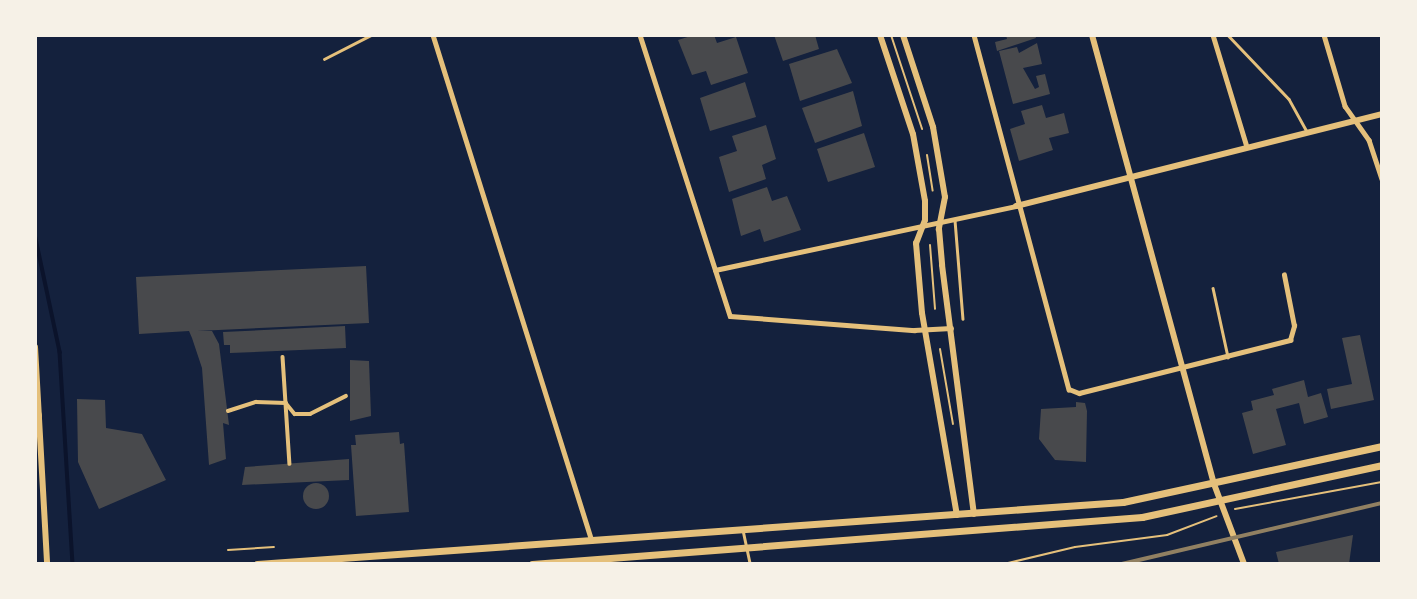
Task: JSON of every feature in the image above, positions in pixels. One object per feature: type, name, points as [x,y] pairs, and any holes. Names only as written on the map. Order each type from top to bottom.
[{"type":"highway","points":[[35,406],[38,416]]},
{"type":"main road","points":[[257,564],[317,562],[1123,502],[1382,446]]},
{"type":"main road","points":[[532,564],[1142,517],[1382,465]]},
{"type":"street","points":[[433,35],[592,542]]},
{"type":"street","points":[[640,35],[730,316],[737,319],[924,330],[951,327]]},
{"type":"street","points":[[880,35],[915,147],[926,208],[916,243],[924,330],[957,515]]},
{"type":"street","points":[[903,35],[933,127],[946,206],[941,223],[974,514]]},
{"type":"street","points":[[974,35],[1016,206],[1069,389],[1079,393],[1290,340],[1294,326],[1284,275]]},
{"type":"street","points":[[1093,35],[1214,484],[1244,564]]},
{"type":"street","points":[[1213,35],[1247,147]]},
{"type":"street","points":[[1324,35],[1345,106],[1369,141],[1382,179]]},
{"type":"street","points":[[715,270],[1016,206],[1382,114]]},
{"type":"street","points":[[35,347],[47,564]]},
{"type":"street","points":[[283,357],[289,464]]},
{"type":"street","points":[[228,411],[256,402],[286,403],[295,414],[310,414],[346,396]]},
{"type":"lane","points":[[324,59],[372,35]]},
{"type":"lane","points":[[1228,35],[1289,99],[1307,131]]},
{"type":"lane","points":[[955,220],[963,319]]},
{"type":"lane","points":[[1213,288],[1228,357]]},
{"type":"lane","points":[[743,530],[750,564]]},
{"type":"path","points":[[929,245],[935,309]]},
{"type":"path","points":[[940,349],[953,428]]},
{"type":"path","points":[[1004,564],[1075,547],[1167,535],[1226,511],[1382,482]]},
{"type":"path","points":[[228,551],[274,547]]},
{"type":"building","points":[[694,35],[714,35],[717,43],[736,37],[748,73],[711,85],[706,71],[692,75],[678,40]]},
{"type":"building","points":[[774,35],[815,35],[819,49],[783,61]]},
{"type":"building","points":[[1006,35],[1035,35],[1036,38],[997,51],[995,42],[1007,39]]},
{"type":"building","points":[[1037,43],[1042,64],[1023,68],[1035,89],[1039,87],[1036,76],[1045,74],[1050,94],[1013,104],[999,51],[1017,47],[1019,53]]},
{"type":"building","points":[[837,49],[852,83],[800,101],[789,64]]},
{"type":"building","points":[[745,82],[756,117],[710,131],[700,98]]},
{"type":"building","points":[[853,91],[862,126],[815,143],[802,108]]},
{"type":"building","points":[[1042,105],[1046,118],[1064,113],[1069,133],[1049,138],[1053,150],[1019,161],[1010,129],[1025,124],[1021,111]]},
{"type":"building","points":[[766,125],[776,159],[762,165],[766,179],[729,192],[719,157],[737,151],[732,136]]},
{"type":"building","points":[[864,133],[875,167],[828,182],[817,149]]},
{"type":"building","points":[[767,187],[772,201],[787,196],[801,230],[764,242],[760,229],[741,236],[732,199]]},
{"type":"building","points":[[366,266],[369,323],[197,331],[212,331],[219,344],[229,425],[223,423],[226,459],[209,465],[202,368],[192,338],[189,331],[139,334],[136,277]]},
{"type":"building","points":[[345,326],[346,348],[230,353],[230,345],[224,345],[223,332]]},
{"type":"building","points":[[1360,335],[1374,400],[1331,409],[1327,389],[1352,384],[1342,338]]},
{"type":"building","points":[[350,360],[369,361],[371,416],[350,421]]},
{"type":"building","points":[[1304,380],[1308,397],[1321,393],[1328,417],[1304,424],[1299,403],[1276,409],[1286,445],[1253,454],[1242,413],[1253,410],[1251,401],[1274,395],[1272,389]]},
{"type":"building","points":[[77,399],[105,400],[106,428],[142,434],[166,480],[99,509],[78,462]]},
{"type":"building","points":[[1076,402],[1085,403],[1087,411],[1086,462],[1055,460],[1039,439],[1041,409],[1076,407]]},
{"type":"building","points":[[399,432],[400,444],[404,443],[409,512],[356,516],[351,445],[356,445],[355,435]]},
{"type":"building","points":[[349,459],[349,480],[242,485],[245,467]]},
{"type":"building","points":[[316,483],[325,487],[329,496],[325,505],[316,509],[307,505],[303,496],[307,487]]},
{"type":"building","points":[[1353,535],[1349,564],[1279,564],[1276,552]]},
{"type":"waterway","points":[[35,234],[60,352],[73,564]]},
{"type":"railway","points":[[1122,564],[1382,503]]}]
